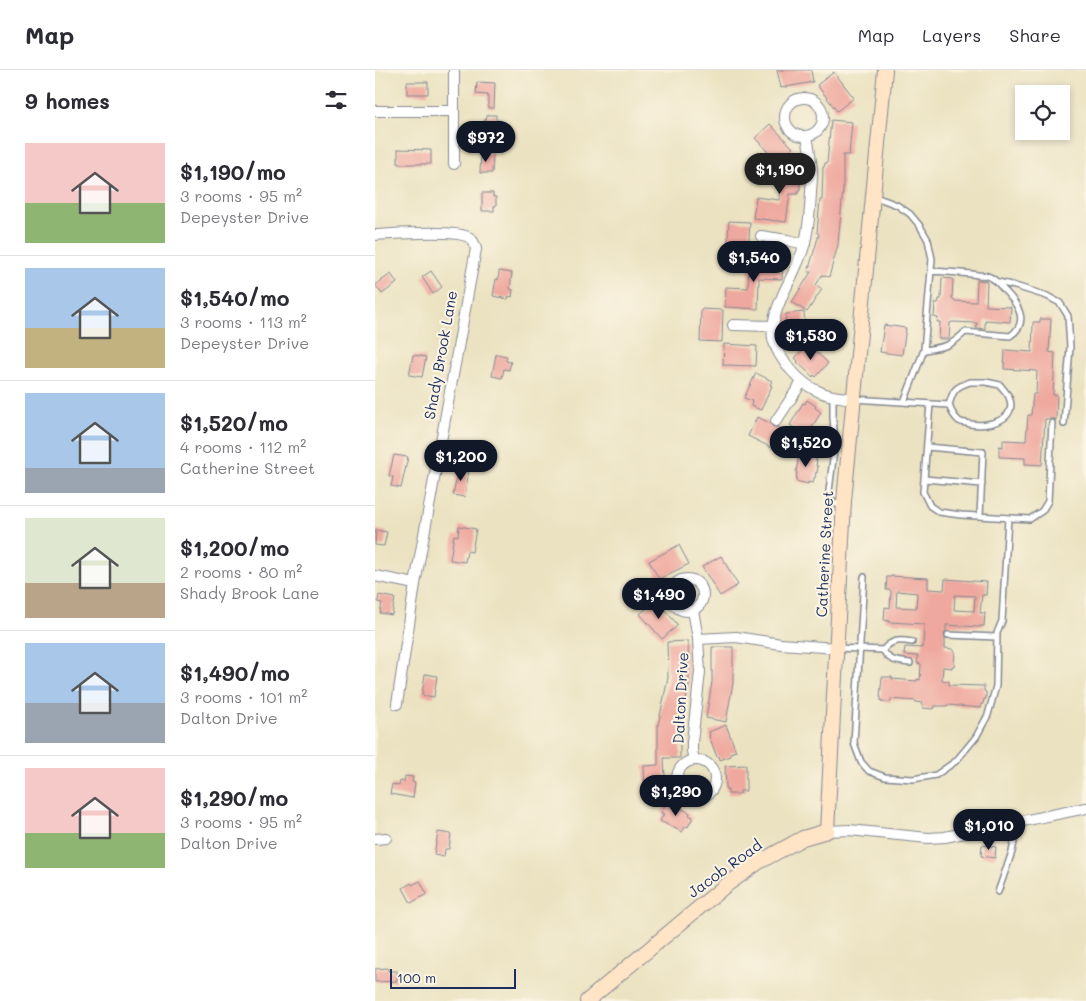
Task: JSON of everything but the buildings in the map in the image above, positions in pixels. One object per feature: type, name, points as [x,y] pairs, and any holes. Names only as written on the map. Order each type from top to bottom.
[{"type":"street","points":[[454,70],[454,164]]},
{"type":"street","name":"Catherine Street","points":[[827,831],[843,508],[885,70]]},
{"type":"street","points":[[375,111],[453,111]]},
{"type":"street","points":[[807,136],[812,172],[805,244],[798,265],[781,297],[774,319],[773,339],[780,354],[795,376],[802,382],[816,390],[833,396],[854,399]]},
{"type":"street","name":"Shady Brook Lane","points":[[375,235],[461,234],[471,239],[476,249],[415,584],[397,704]]},
{"type":"street","points":[[761,236],[805,244]]},
{"type":"street","points":[[733,325],[773,326]]},
{"type":"street","points":[[775,421],[802,382]]},
{"type":"street","points":[[375,576],[415,584]]},
{"type":"street","name":"Dalton Drive","points":[[693,610],[698,639],[700,672],[692,742],[694,760]]},
{"type":"street","name":"Dalton Drive","points":[[698,639],[736,638],[836,648]]},
{"type":"street","name":"Jacob Road","points":[[587,1001],[717,893],[759,862],[803,838],[827,831],[849,830],[928,838],[945,837],[1086,808]]},
{"type":"street","points":[[375,839],[386,838]]},
{"type":"lane","points":[[873,196],[897,205],[909,214],[920,226],[928,240],[931,259],[924,350],[904,402]]},
{"type":"lane","points":[[924,350],[949,345],[965,332],[1010,336],[1016,332],[1021,321],[1020,312],[1011,297],[990,277],[967,273],[931,271]]},
{"type":"lane","points":[[997,282],[1031,291],[1060,303],[1069,316],[1064,424]]},
{"type":"lane","points":[[970,382],[1000,385],[1010,399],[1010,410],[1005,418],[995,423],[977,425],[961,422],[953,414],[949,405],[953,391],[960,385],[970,382]]},
{"type":"lane","points":[[833,396],[835,444],[829,498],[833,503],[843,508]]},
{"type":"lane","points":[[854,399],[949,405]]},
{"type":"lane","points":[[930,404],[923,492],[930,506],[939,512],[1030,519],[1042,511],[1048,501],[1052,423]]},
{"type":"lane","points":[[927,447],[983,452],[979,516]]},
{"type":"lane","points":[[924,479],[981,484]]},
{"type":"lane","points":[[864,577],[855,743],[861,762],[869,771],[885,777],[913,779],[936,775],[956,761],[976,737],[988,716],[996,686],[997,633],[1002,621],[1008,518]]},
{"type":"lane","points":[[948,635],[997,637]]},
{"type":"lane","points":[[883,650],[888,644],[900,640],[912,642]]},
{"type":"lane","points":[[836,648],[883,650]]},
{"type":"lane","points":[[883,650],[890,660],[910,663]]},
{"type":"lane","points":[[998,892],[1012,852],[1018,822]]}]
